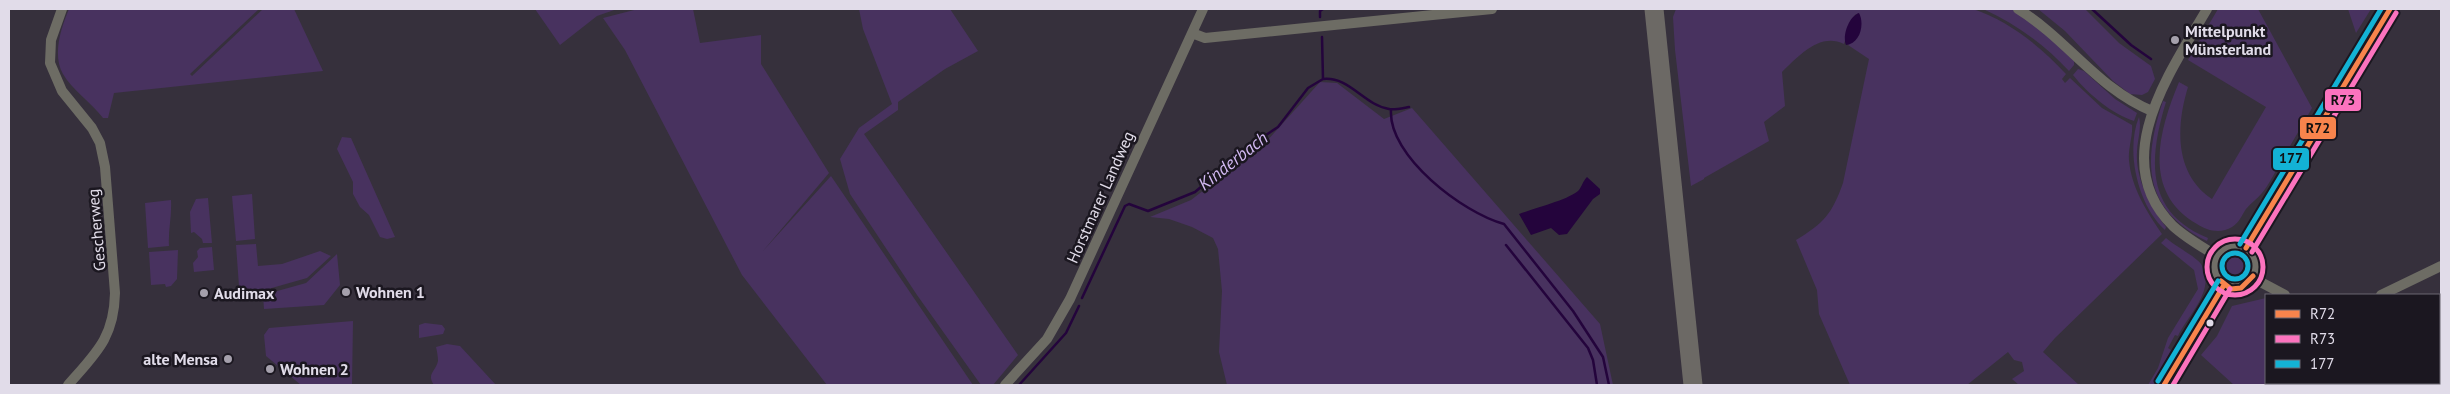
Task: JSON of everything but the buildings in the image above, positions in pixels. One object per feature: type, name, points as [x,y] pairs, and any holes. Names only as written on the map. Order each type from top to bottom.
[{"type":"highway","points":[[1641,9],[1680,385]]},
{"type":"highway","points":[[1654,9],[1693,385]]},
{"type":"main road","points":[[2246,248],[2390,9]]},
{"type":"main road","points":[[2230,246],[2246,248],[2255,262],[2253,278],[2248,283],[2238,287],[2224,285],[2216,277],[2214,270],[2217,256],[2230,246]]},
{"type":"main road","points":[[2164,385],[2224,285]]},
{"type":"street","name":"Gescherweg","points":[[62,9],[50,48],[53,73],[66,98],[92,128],[100,143],[106,167],[115,293],[115,308],[106,339],[68,385]]},
{"type":"street","name":"Horstmarer Landweg","points":[[1005,385],[1047,339],[1070,299],[1203,9]]},
{"type":"street","points":[[1192,33],[1204,38],[1492,9]]},
{"type":"street","points":[[2018,9],[2056,36],[2115,92],[2132,103],[2152,111]]},
{"type":"street","points":[[2207,9],[2164,83],[2152,111],[2144,159],[2148,184],[2154,199],[2173,226],[2217,256]]},
{"type":"street","points":[[2383,294],[2441,266]]},
{"type":"street","points":[[2253,278],[2283,294]]},
{"type":"shaded area","points":[[2008,8],[2019,13],[2052,40],[2074,61],[2074,65],[2069,71],[2050,52],[2029,36],[2007,21],[1983,9]]},
{"type":"shaded area","points":[[69,9],[259,9],[190,74],[192,76],[263,9],[294,9],[323,71],[114,93],[108,118],[103,118],[71,85],[60,67],[58,58],[59,41]]},
{"type":"shaded area","points":[[535,9],[617,9],[597,16],[560,45]]},
{"type":"shaded area","points":[[638,9],[693,9],[700,43],[761,35],[761,64],[829,173],[763,251],[831,176],[973,385],[827,385],[742,275],[625,50],[603,18]]},
{"type":"shaded area","points":[[859,9],[950,9],[978,51],[945,69],[898,102],[898,110],[864,134],[1018,355],[993,385],[981,385],[917,295],[850,194],[840,159],[859,128],[892,104],[863,29]]},
{"type":"shaded area","points":[[1676,9],[1973,9],[1999,20],[2035,44],[2066,74],[2062,79],[2065,83],[2070,78],[2102,108],[2132,125],[2129,156],[2130,170],[2145,208],[2162,234],[2043,352],[2079,385],[2019,385],[2012,379],[2024,371],[2022,362],[2014,360],[2008,352],[1967,385],[1850,385],[1819,314],[1817,290],[1796,240],[1826,217],[1835,203],[1843,183],[1869,59],[1848,45],[1859,35],[1860,15],[1856,14],[1851,20],[1844,44],[1826,41],[1818,44],[1802,53],[1782,72],[1785,106],[1764,122],[1769,141],[1691,186],[1675,50],[1673,17]]},
{"type":"shaded area","points":[[2038,9],[2085,9],[2119,43],[2151,66],[2155,79],[2148,92],[2142,95],[2130,94],[2113,81],[2065,31]]},
{"type":"shaded area","points":[[2218,9],[2258,9],[2312,108],[2264,190],[2234,225],[2219,231],[2201,226],[2179,211],[2168,195],[2161,178],[2160,159],[2161,140],[2179,82],[2188,87],[2181,117],[2180,133],[2185,163],[2200,189],[2212,199],[2266,107],[2188,60]]},
{"type":"shaded area","points":[[2348,9],[2371,9],[2356,33]]},
{"type":"shaded area","points":[[1859,13],[1861,17],[1860,33],[1855,41],[1846,45],[1845,37],[1849,22]]},
{"type":"shaded area","points":[[2078,69],[2084,71],[2115,99],[2137,113],[2134,121],[2117,114],[2093,96],[2073,75]]},
{"type":"shaded area","points":[[1320,82],[1337,83],[1384,119],[1412,108],[1600,324],[1613,385],[1227,385],[1219,352],[1222,291],[1218,249],[1213,238],[1192,227],[1169,219],[1150,217],[1191,200],[1265,143]]},
{"type":"shaded area","points":[[2163,101],[2166,102],[2156,143],[2155,163],[2157,181],[2162,198],[2172,214],[2187,227],[2208,238],[2207,241],[2186,228],[2170,214],[2159,198],[2153,182],[2152,144]]},
{"type":"shaded area","points":[[2139,117],[2137,162],[2141,182],[2155,211],[2166,227],[2165,230],[2148,207],[2141,193],[2137,177],[2133,146]]},
{"type":"shaded area","points":[[342,137],[351,138],[395,237],[387,239],[380,237],[369,215],[360,207],[353,194],[353,182],[337,149]]},
{"type":"shaded area","points":[[1587,177],[1600,189],[1600,194],[1593,199],[1567,234],[1559,235],[1551,228],[1531,235],[1519,214],[1575,193]]},
{"type":"shaded area","points":[[252,194],[255,239],[236,241],[232,196]]},
{"type":"shaded area","points":[[208,198],[212,243],[203,243],[202,239],[194,232],[191,233],[190,212],[196,199]]},
{"type":"shaded area","points":[[171,200],[169,246],[148,248],[145,203]]},
{"type":"shaded area","points":[[2166,238],[2201,264],[2205,273],[2206,283],[2199,302],[2178,336],[2175,335],[2168,348],[2171,350],[2154,385],[2148,385],[2158,368],[2168,338],[2198,289],[2194,270],[2161,243]]},
{"type":"shaded area","points":[[256,244],[258,266],[282,264],[320,251],[331,256],[307,278],[247,295],[239,286],[236,245]]},
{"type":"shaded area","points":[[212,247],[214,270],[194,272],[193,263],[198,257],[197,251],[200,248]]},
{"type":"shaded area","points":[[2235,249],[2247,254],[2252,263],[2252,268],[2251,273],[2245,280],[2235,284],[2223,279],[2217,268],[2222,255]]},
{"type":"shaded area","points":[[178,250],[177,279],[171,286],[166,287],[165,284],[151,285],[149,252]]},
{"type":"shaded area","points":[[337,254],[340,285],[324,305],[264,309],[263,295],[306,283]]},
{"type":"shaded area","points":[[2265,298],[2265,384],[2324,385],[2234,385],[2201,355],[2217,336],[2232,306]]},
{"type":"shaded area","points":[[353,321],[352,385],[301,385],[266,356],[264,335],[269,328]]},
{"type":"shaded area","points":[[425,323],[442,325],[445,329],[443,334],[419,338],[419,325]]},
{"type":"shaded area","points":[[447,344],[460,346],[496,385],[434,385],[431,375],[438,361],[436,347]]},
{"type":"waterway","name":"Kinderbach","points":[[1320,17],[1320,11],[1323,9]]},
{"type":"waterway","points":[[2092,9],[2131,45],[2151,59]]},
{"type":"waterway","name":"Kinderbach","points":[[1082,298],[1125,206],[1129,204],[1148,211],[1195,192],[1248,147],[1278,127],[1308,88],[1323,79],[1322,37]]},
{"type":"waterway","points":[[1323,79],[1341,82],[1380,106],[1391,109],[1409,107]]},
{"type":"waterway","points":[[1391,110],[1393,128],[1402,146],[1415,163],[1449,195],[1487,218],[1504,224],[1573,311],[1603,357],[1609,385]]},
{"type":"waterway","points":[[1506,245],[1588,348],[1593,360],[1597,385]]},
{"type":"waterway","name":"Kinderbach","points":[[1019,385],[1066,333],[1079,306]]},
{"type":"transit line","name":"177","points":[[2240,244],[2381,9]]},
{"type":"transit line","name":"R72","points":[[2246,248],[2390,9]]},
{"type":"transit line","name":"R73","points":[[2252,252],[2396,13]]},
{"type":"transit line","name":"R73","points":[[2229,239],[2241,239],[2251,243],[2259,251],[2263,267],[2259,283],[2251,291],[2241,295],[2229,295],[2219,291],[2211,283],[2207,273],[2207,261],[2211,251],[2219,243],[2229,239]]},
{"type":"transit line","name":"177","points":[[2235,253],[2244,257],[2248,266],[2244,275],[2235,279],[2226,275],[2222,266],[2226,257],[2235,253]]},
{"type":"transit line","name":"R72","points":[[2221,281],[2231,289],[2241,288],[2253,276]]},
{"type":"transit line","name":"177","points":[[2158,381],[2218,281]]},
{"type":"transit line","name":"R72","points":[[2164,385],[2224,285]]},
{"type":"transit line","name":"R73","points":[[2173,385],[2230,289]]},
{"type":"place","name":"Mittelpunkt Münsterland","points":[[2175,40]]},
{"type":"place","name":"Wohnen 1","points":[[346,292]]},
{"type":"place","name":"Audimax","points":[[204,293]]},
{"type":"place","name":"alte Mensa","points":[[228,359]]},
{"type":"place","name":"Wohnen 2","points":[[270,369]]}]
